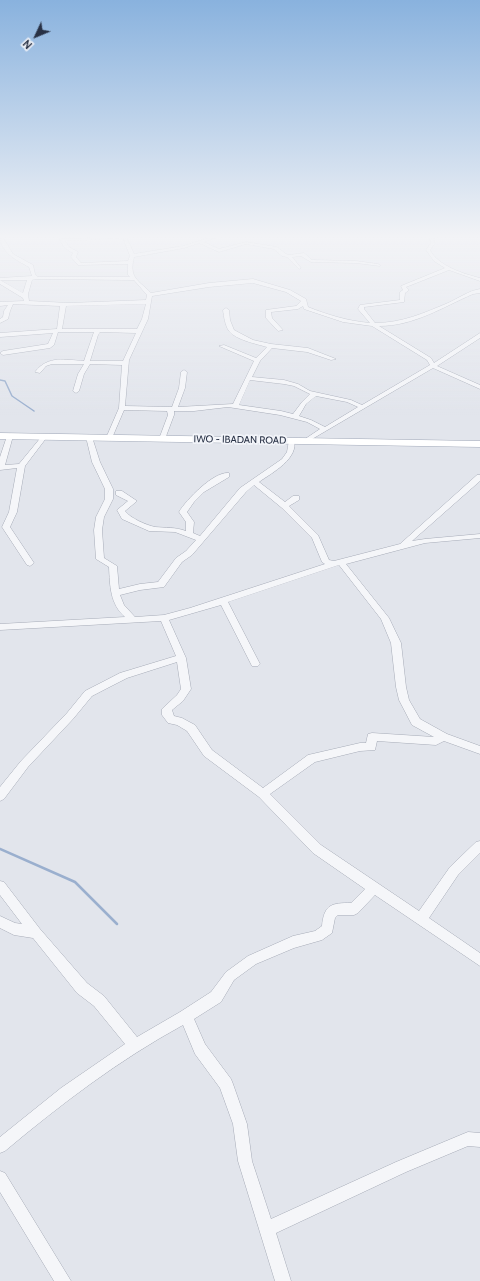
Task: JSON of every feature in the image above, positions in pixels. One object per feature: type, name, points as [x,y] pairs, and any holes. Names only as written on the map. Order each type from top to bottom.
[{"type":"main road","name":"IWO - IBADAN ROAD","points":[[5,436],[480,444]]},
{"type":"street","points":[[20,296],[26,300]]},
{"type":"street","points":[[25,296],[26,300]]},
{"type":"street","points":[[109,438],[122,408],[122,394],[126,363],[145,319],[150,296]]},
{"type":"street","points":[[297,296],[304,300],[306,308],[326,317],[375,326],[410,320],[452,303],[465,296]]},
{"type":"street","points":[[402,296],[402,301],[362,306],[361,309],[375,326],[429,359],[433,366],[480,387]]},
{"type":"street","points":[[0,304],[26,300],[63,306],[148,302]]},
{"type":"street","points":[[1,324],[6,318],[12,302]]},
{"type":"street","points":[[280,330],[269,318],[268,311],[298,306],[304,302]]},
{"type":"street","points":[[3,353],[48,347],[51,345],[58,331],[63,306]]},
{"type":"street","points":[[226,310],[227,320],[232,331],[251,341],[271,346],[308,350],[333,359]]},
{"type":"street","points":[[0,335],[58,331],[139,331]]},
{"type":"street","points":[[76,391],[81,374],[87,362],[95,334],[98,331]]},
{"type":"street","points":[[306,440],[433,366],[480,335]]},
{"type":"street","points":[[222,346],[257,360]]},
{"type":"street","points":[[235,406],[257,360],[271,346]]},
{"type":"street","points":[[38,372],[44,365],[51,362],[126,363]]},
{"type":"street","points":[[162,439],[171,416],[172,409],[182,388],[184,372]]},
{"type":"street","points":[[249,378],[296,385],[314,394],[349,401],[362,407]]},
{"type":"street","points":[[295,417],[304,403],[314,394]]},
{"type":"street","points":[[122,408],[172,409],[228,405],[281,413],[325,429]]},
{"type":"street","points":[[5,436],[1,468],[21,466]]},
{"type":"street","points":[[30,563],[6,527],[13,512],[21,466],[24,459],[41,444],[44,437]]},
{"type":"street","points":[[89,437],[96,462],[110,489],[109,499],[105,505],[99,524],[98,552],[100,559],[113,566],[112,583],[117,602],[123,612],[131,618]]},
{"type":"street","points":[[115,593],[140,587],[161,585],[179,560],[190,553],[243,490],[284,460],[290,452],[292,440]]},
{"type":"street","points":[[189,534],[192,525],[190,519],[183,512],[188,503],[208,486],[226,475]]},
{"type":"street","points":[[408,547],[480,477]]},
{"type":"street","points":[[254,481],[285,506],[314,537],[326,562],[337,564],[385,618],[396,643],[401,687],[408,711],[416,722],[443,737],[480,750]]},
{"type":"street","points":[[120,493],[132,501],[121,510],[125,517],[152,529],[176,530],[201,539]]},
{"type":"street","points":[[285,506],[296,498]]},
{"type":"street","points":[[0,627],[131,618],[164,618],[223,601],[337,564],[408,547],[480,536]]},
{"type":"street","points":[[223,601],[255,664]]},
{"type":"street","points":[[164,618],[181,658],[186,689],[180,698],[167,709],[167,715],[171,720],[179,721],[191,728],[208,753],[263,794],[316,849],[480,960]]},
{"type":"street","points":[[0,796],[21,767],[71,716],[90,692],[102,685],[156,664],[181,658]]},
{"type":"street","points":[[263,794],[312,758],[360,747],[371,747],[372,737],[436,741],[443,737]]},
{"type":"street","points":[[421,919],[454,871],[480,846]]},
{"type":"street","points":[[0,886],[36,933],[82,988],[99,1001],[136,1046]]},
{"type":"street","points":[[0,1146],[52,1103],[136,1046],[216,997],[230,976],[252,960],[293,942],[318,936],[328,929],[329,916],[335,909],[354,909],[374,888]]},
{"type":"street","points":[[0,922],[14,929],[36,933]]},
{"type":"street","points":[[185,1017],[188,1020],[200,1049],[226,1084],[240,1124],[245,1161],[283,1281]]},
{"type":"street","points":[[268,1230],[401,1167],[468,1139],[480,1140]]},
{"type":"street","points":[[0,1178],[63,1281]]},
{"type":"waterway","points":[[0,380],[5,381],[12,396],[34,411]]},
{"type":"waterway","points":[[0,849],[75,882],[117,924]]}]
